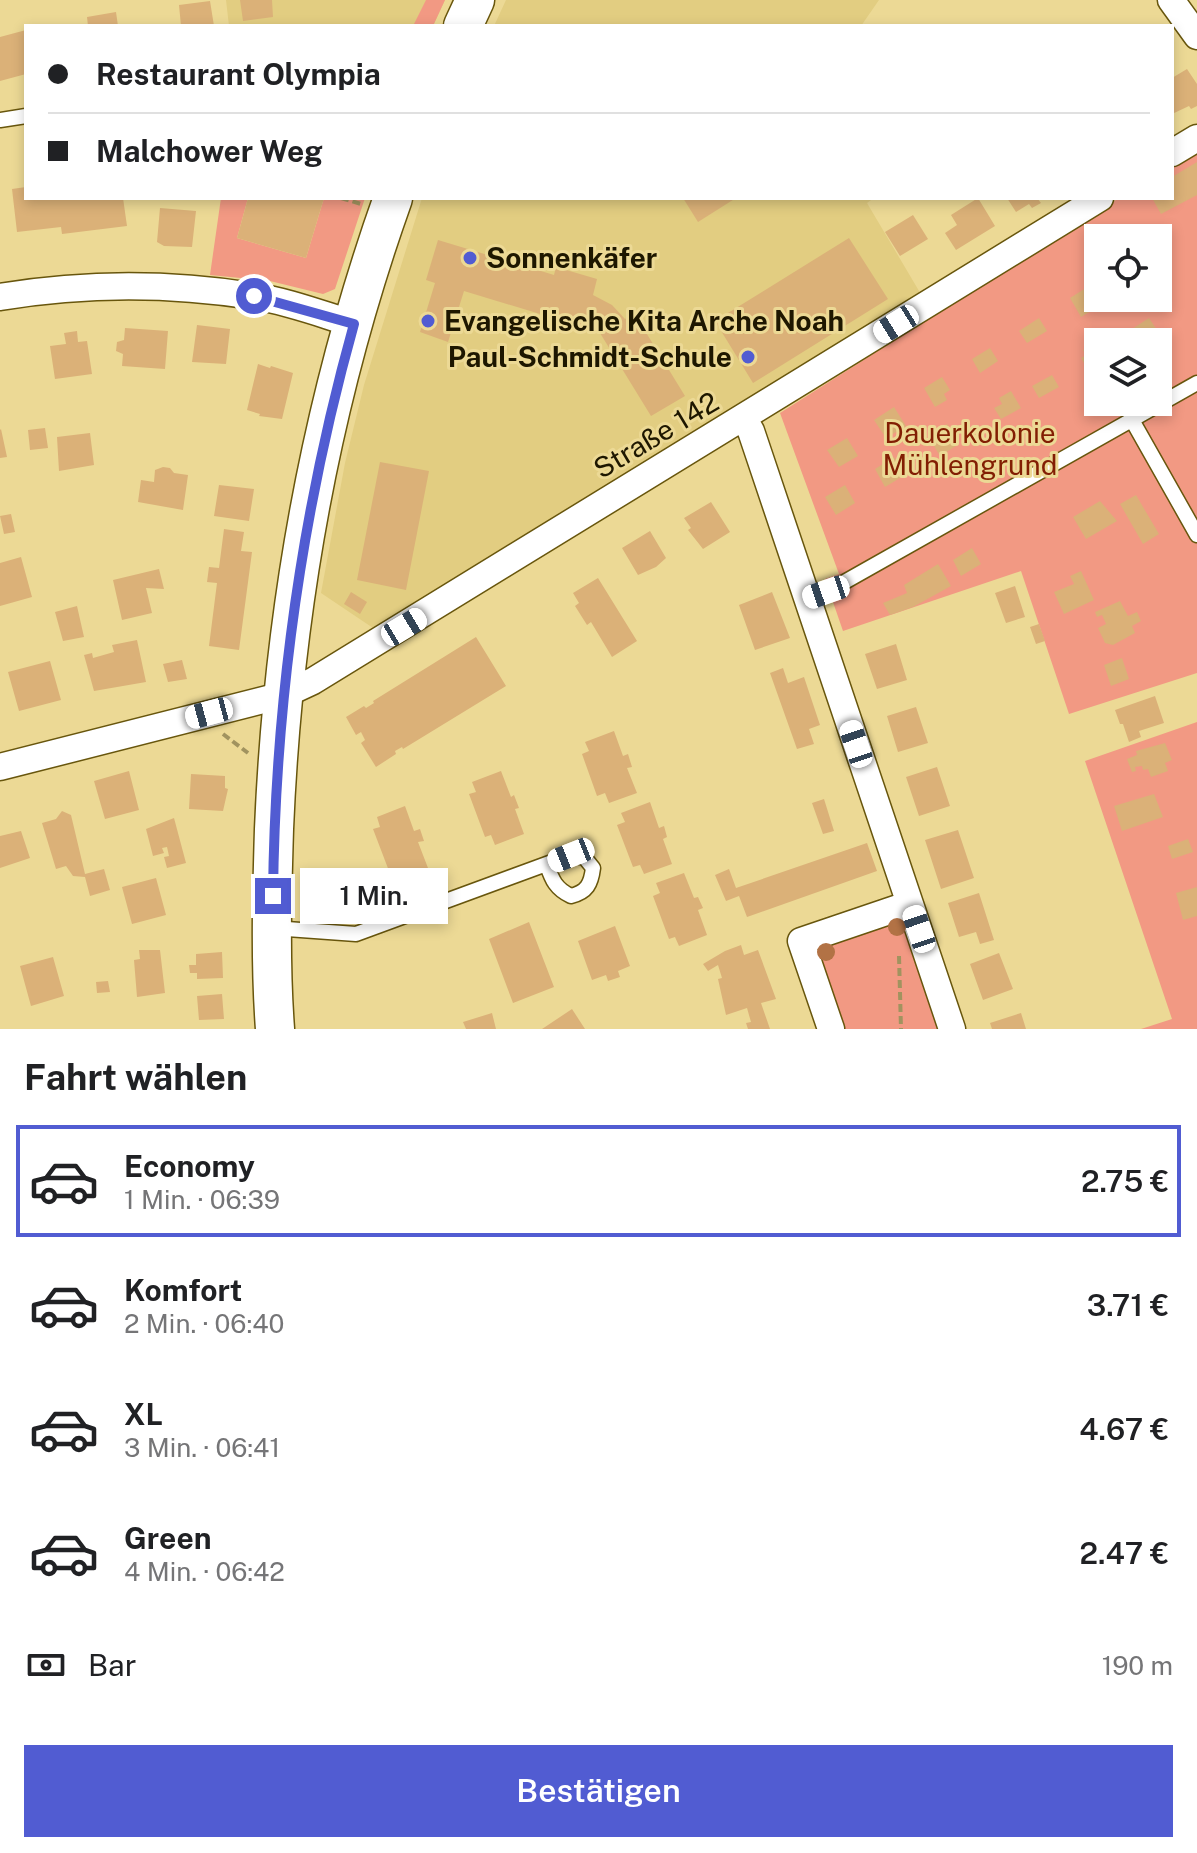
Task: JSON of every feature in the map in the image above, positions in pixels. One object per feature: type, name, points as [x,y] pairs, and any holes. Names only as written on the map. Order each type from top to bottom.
[{"type":"street","points":[[464,24],[475,0]]},
{"type":"street","points":[[1171,0],[1197,36]]},
{"type":"street","points":[[1174,152],[1197,138]]},
{"type":"street","points":[[275,1029],[272,928],[276,780],[283,695],[303,546],[325,435],[354,324],[392,200]]},
{"type":"street","name":"Straße 142","points":[[0,767],[283,695],[325,675],[1097,200]]},
{"type":"street","points":[[0,297],[82,287],[173,288],[254,296],[354,324]]},
{"type":"street","points":[[744,419],[751,431],[952,1029]]},
{"type":"street","points":[[831,1029],[801,941],[910,904]]},
{"type":"lane","points":[[0,120],[24,116]]},
{"type":"lane","points":[[807,598],[832,589],[1197,383]]},
{"type":"lane","points":[[1132,420],[1197,535]]},
{"type":"lane","points":[[272,928],[356,934],[547,865]]},
{"type":"path","points":[[215,728],[253,757]]},
{"type":"path","points":[[901,1029],[899,946],[910,904]]},
{"type":"shaded area","points":[[226,0],[445,0],[434,24],[229,24]]},
{"type":"shaded area","points":[[506,0],[879,0],[862,24],[495,24]]},
{"type":"shaded area","points":[[421,200],[871,200],[867,203],[922,296],[379,632],[321,593],[345,463],[364,385]]},
{"type":"green space","points":[[426,0],[445,0],[434,24],[414,24]]},
{"type":"green space","name":"Dauerkolonie Mühlengrund","points":[[1197,148],[1197,673],[1069,714],[1021,571],[843,631],[825,579],[839,574],[780,413],[1116,200],[1174,200],[1174,163]]},
{"type":"green space","points":[[221,200],[247,200],[237,238],[306,258],[323,200],[364,200],[335,289],[323,294],[270,281],[210,275]]},
{"type":"green space","points":[[1197,722],[1197,1029],[1141,1029],[1172,1019],[1085,761]]},
{"type":"green space","points":[[897,919],[903,920],[942,1029],[843,1029],[819,955],[820,948]]},
{"type":"building","points":[[240,0],[272,0],[273,17],[243,21]]},
{"type":"building","points":[[210,1],[214,24],[181,24],[179,5]]},
{"type":"building","points":[[116,12],[118,24],[88,24],[87,17]]},
{"type":"building","points":[[24,31],[24,75],[0,81],[0,37]]},
{"type":"building","points":[[1187,69],[1197,84],[1197,106],[1174,113],[1174,77]]},
{"type":"building","points":[[1197,162],[1197,195],[1161,214],[1153,200],[1174,200],[1174,176]]},
{"type":"building","points":[[24,187],[24,200],[123,200],[127,226],[62,234],[61,227],[17,232],[12,189]]},
{"type":"building","points":[[247,200],[323,200],[306,258],[237,238]]},
{"type":"building","points":[[684,200],[733,200],[698,222]]},
{"type":"building","points":[[979,200],[995,226],[956,250],[945,233],[957,225],[951,215]]},
{"type":"building","points":[[1008,200],[1039,200],[1041,203],[1032,208],[1029,204],[1016,212]]},
{"type":"building","points":[[160,208],[196,211],[192,247],[164,246],[157,242]]},
{"type":"building","points":[[913,215],[928,239],[900,256],[885,232]]},
{"type":"building","points":[[849,238],[888,299],[753,383],[715,321]]},
{"type":"building","points":[[438,240],[554,275],[556,267],[597,279],[593,295],[612,305],[625,319],[634,313],[685,396],[651,416],[593,325],[585,322],[583,327],[464,291],[448,342],[420,332],[435,283],[426,280]]},
{"type":"building","points":[[1084,289],[1084,312],[1089,312],[1081,317],[1070,298]]},
{"type":"building","points":[[1039,318],[1047,331],[1027,343],[1019,331]]},
{"type":"building","points":[[1149,318],[1156,328],[1134,328]]},
{"type":"building","points":[[197,325],[230,329],[226,364],[192,362]]},
{"type":"building","points":[[125,328],[168,331],[165,369],[122,366],[123,354],[116,351],[117,342],[124,340]]},
{"type":"building","points":[[77,331],[78,342],[87,341],[92,374],[55,379],[50,346],[66,344],[64,333]]},
{"type":"building","points":[[990,348],[998,361],[980,373],[972,359]]},
{"type":"building","points":[[258,364],[293,373],[282,419],[259,416],[247,410]]},
{"type":"building","points":[[1052,375],[1059,387],[1039,398],[1032,386]]},
{"type":"building","points":[[942,377],[950,390],[944,394],[947,400],[935,407],[924,388]]},
{"type":"building","points":[[1011,391],[1021,408],[1001,419],[994,408],[1002,404],[999,398]]},
{"type":"building","points":[[894,407],[906,426],[886,438],[874,420]]},
{"type":"building","points":[[947,424],[959,444],[940,456],[928,436]]},
{"type":"building","points":[[45,428],[48,448],[30,450],[28,430]]},
{"type":"building","points":[[0,430],[7,457],[0,458]]},
{"type":"building","points":[[90,433],[94,465],[59,471],[57,437]]},
{"type":"building","points":[[847,438],[858,456],[839,467],[827,450]]},
{"type":"building","points":[[894,457],[905,475],[885,487],[875,469]]},
{"type":"building","points":[[380,462],[429,471],[406,590],[357,580]]},
{"type":"building","points":[[163,467],[188,475],[183,510],[138,502],[141,480],[154,482],[155,470]]},
{"type":"building","points":[[219,485],[254,489],[249,521],[214,516]]},
{"type":"building","points":[[845,485],[855,503],[836,515],[825,497]]},
{"type":"building","points":[[1136,495],[1159,534],[1143,544],[1120,504]]},
{"type":"building","points":[[1100,501],[1117,521],[1086,539],[1073,517]]},
{"type":"building","points":[[711,502],[730,532],[703,549],[688,530],[691,528],[684,518]]},
{"type":"building","points":[[11,514],[15,532],[4,534],[0,516]]},
{"type":"building","points":[[224,529],[244,532],[241,551],[252,552],[239,650],[209,646],[217,583],[207,582],[209,567],[219,568]]},
{"type":"building","points":[[650,531],[666,558],[656,567],[638,575],[622,548]]},
{"type":"building","points":[[972,548],[981,564],[961,576],[953,560]]},
{"type":"building","points":[[21,557],[32,597],[0,606],[0,563]]},
{"type":"building","points":[[938,564],[951,586],[913,607],[890,615],[883,603],[907,593],[904,585]]},
{"type":"building","points":[[159,569],[164,589],[146,588],[152,613],[122,620],[113,580]]},
{"type":"building","points":[[1081,571],[1094,600],[1064,614],[1054,592],[1074,584],[1070,576]]},
{"type":"building","points":[[598,578],[637,641],[612,657],[591,622],[587,625],[575,606],[579,603],[573,593]]},
{"type":"building","points":[[1015,586],[1025,617],[1006,623],[995,593]]},
{"type":"building","points":[[351,592],[367,602],[360,614],[344,604]]},
{"type":"building","points":[[772,592],[790,638],[755,650],[739,605]]},
{"type":"building","points":[[1120,601],[1128,616],[1137,612],[1141,621],[1132,626],[1135,633],[1113,645],[1105,643],[1098,628],[1106,624],[1102,615],[1097,617],[1095,612]]},
{"type":"building","points":[[77,606],[84,637],[63,641],[55,612]]},
{"type":"building","points":[[1039,624],[1045,641],[1036,644],[1030,627]]},
{"type":"building","points":[[476,637],[506,686],[395,751],[396,754],[376,767],[361,743],[365,740],[361,732],[356,735],[346,717],[364,706],[366,708]]},
{"type":"building","points":[[137,640],[146,682],[94,691],[84,655],[92,653],[93,658],[114,652],[112,645]]},
{"type":"building","points":[[896,644],[907,680],[877,689],[865,654]]},
{"type":"building","points":[[1122,658],[1129,679],[1111,686],[1104,665]]},
{"type":"building","points":[[182,660],[187,679],[168,682],[163,664]]},
{"type":"building","points":[[50,661],[61,700],[19,711],[8,672]]},
{"type":"building","points":[[783,668],[788,683],[804,677],[820,725],[809,729],[814,744],[797,749],[770,673]]},
{"type":"building","points":[[1155,696],[1164,723],[1139,731],[1141,737],[1129,742],[1115,710]]},
{"type":"building","points":[[916,707],[928,743],[898,752],[887,716]]},
{"type":"building","points":[[614,731],[623,756],[628,754],[632,767],[627,768],[637,793],[609,803],[605,793],[597,796],[582,754],[589,751],[585,742]]},
{"type":"building","points":[[1165,743],[1172,760],[1165,763],[1168,771],[1151,777],[1148,769],[1143,770],[1142,766],[1135,767],[1136,771],[1132,772],[1127,759],[1137,755],[1136,751]]},
{"type":"building","points":[[937,767],[950,806],[919,816],[906,777]]},
{"type":"building","points":[[129,771],[139,810],[105,819],[94,781]]},
{"type":"building","points":[[501,771],[519,808],[515,809],[524,834],[495,845],[491,835],[485,837],[469,794],[476,792],[472,782]]},
{"type":"building","points":[[191,774],[225,776],[225,788],[228,789],[223,811],[189,809]]},
{"type":"building","points":[[1154,794],[1163,817],[1122,831],[1114,806]]},
{"type":"building","points":[[824,799],[834,831],[823,834],[812,803]]},
{"type":"building","points":[[650,802],[659,828],[664,826],[667,837],[663,839],[672,864],[644,874],[640,865],[633,867],[617,825],[625,822],[621,813]]},
{"type":"building","points":[[405,806],[414,831],[420,829],[424,841],[418,842],[428,868],[399,879],[396,869],[389,871],[373,829],[380,827],[377,817]]},
{"type":"building","points":[[62,811],[71,815],[85,874],[104,869],[110,890],[90,896],[85,877],[73,876],[66,866],[56,869],[42,823],[56,819]]},
{"type":"building","points":[[174,818],[186,863],[167,868],[164,857],[169,856],[167,847],[162,848],[164,853],[153,856],[146,829]]},
{"type":"building","points":[[958,830],[974,878],[941,889],[925,840]]},
{"type":"building","points":[[21,831],[30,858],[0,868],[0,836]]},
{"type":"building","points":[[1188,839],[1193,852],[1172,859],[1168,846]]},
{"type":"building","points":[[867,843],[877,871],[747,917],[739,896],[726,901],[715,875],[729,869],[736,888]]},
{"type":"building","points":[[684,873],[694,898],[698,897],[703,908],[698,910],[707,935],[679,946],[675,937],[669,939],[653,896],[660,893],[656,883]]},
{"type":"building","points":[[156,878],[166,915],[132,924],[122,887]]},
{"type":"building","points":[[1197,887],[1197,916],[1183,920],[1176,893]]},
{"type":"building","points":[[979,893],[994,940],[980,944],[976,932],[959,937],[948,903]]},
{"type":"building","points":[[529,922],[554,987],[513,1003],[489,939]]},
{"type":"building","points":[[615,926],[630,966],[618,971],[620,977],[608,981],[606,975],[592,980],[578,941]]},
{"type":"building","points":[[741,945],[744,955],[758,950],[776,999],[761,1003],[770,1029],[748,1029],[746,1023],[751,1022],[747,1008],[726,1015],[718,965],[708,971],[703,964]]},
{"type":"building","points":[[139,950],[160,950],[165,993],[137,997],[134,960],[140,959]]},
{"type":"building","points":[[222,952],[223,978],[197,979],[197,973],[190,973],[189,965],[196,965],[196,954]]},
{"type":"building","points":[[999,953],[1013,989],[983,1000],[970,964]]},
{"type":"building","points":[[53,957],[64,996],[31,1006],[20,966]]},
{"type":"building","points":[[108,981],[110,992],[97,993],[96,982]]},
{"type":"building","points":[[222,994],[224,1019],[199,1020],[197,996]]},
{"type":"building","points":[[572,1009],[585,1029],[542,1029]]},
{"type":"building","points":[[492,1013],[496,1029],[466,1029],[463,1022]]},
{"type":"building","points":[[1021,1013],[1026,1029],[992,1029],[990,1023]]},
{"type":"place","name":"Sonnenkäfer","points":[[470,258]]},
{"type":"place","name":"Evangelische Kita Arche Noah","points":[[428,321]]},
{"type":"place","name":"Paul-Schmidt-Schule","points":[[748,357]]},
{"type":"route","points":[[254,296],[354,324],[325,435],[303,546],[283,695],[276,780],[273,896]]}]
